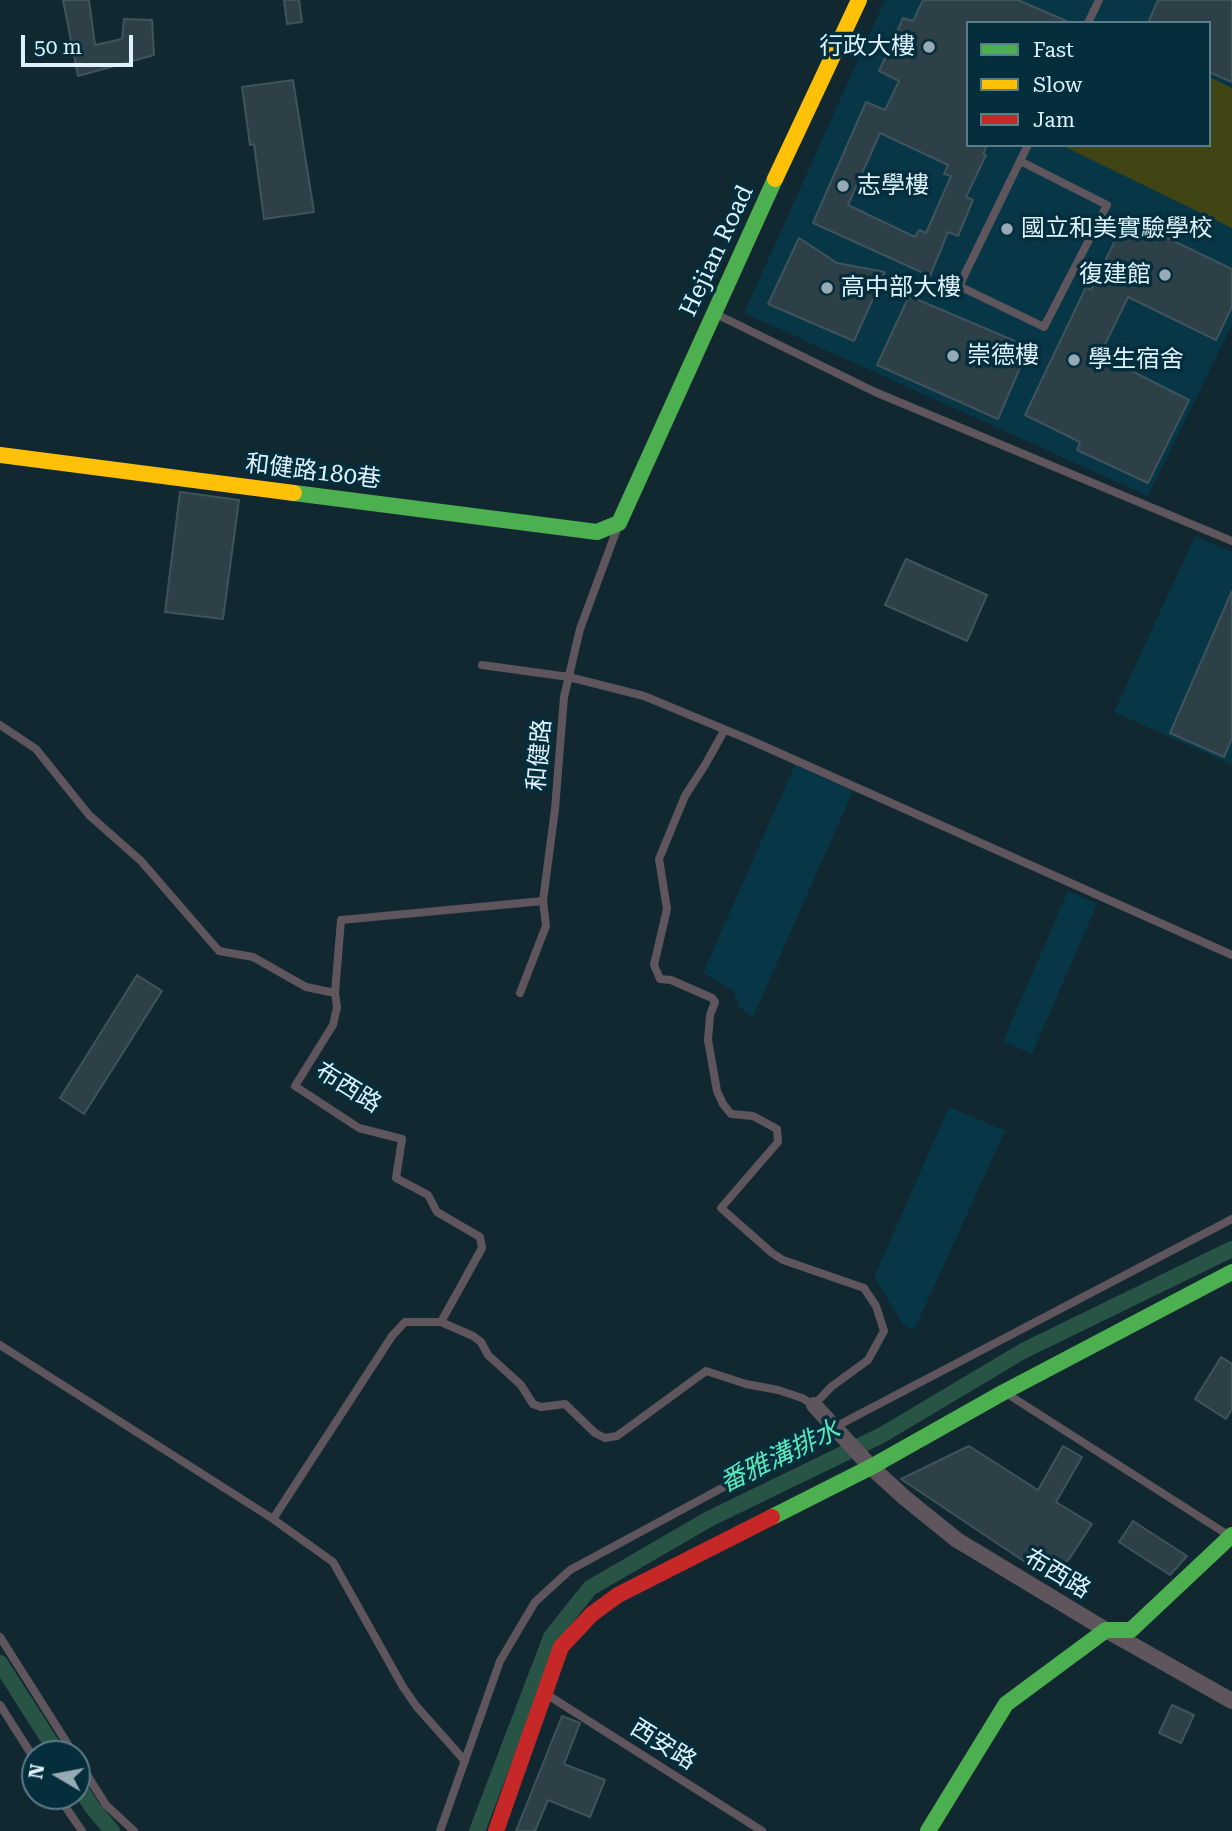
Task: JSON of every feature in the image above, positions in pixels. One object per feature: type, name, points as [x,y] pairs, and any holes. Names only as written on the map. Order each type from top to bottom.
[{"type":"street","name":"Hejian Road","points":[[619,523],[713,312],[859,0]]},
{"type":"street","name":"和健路180巷","points":[[0,455],[597,532],[619,523]]},
{"type":"street","points":[[496,1831],[548,1695],[561,1647],[592,1614],[618,1595],[1232,1272]]},
{"type":"street","name":"布西路","points":[[814,1405],[905,1498],[957,1540],[1105,1630],[1232,1700]]},
{"type":"street","points":[[928,1831],[1006,1704],[1105,1630],[1131,1630],[1231,1535]]},
{"type":"lane","points":[[1089,21],[1099,0]]},
{"type":"lane","points":[[1020,161],[1107,205],[1044,327],[959,286],[1020,161],[1027,147]]},
{"type":"lane","points":[[713,312],[875,392],[1232,541]]},
{"type":"lane","name":"和健路","points":[[520,993],[546,926],[543,901],[555,809],[564,697],[580,629],[619,523]]},
{"type":"lane","points":[[482,665],[569,677],[644,696],[750,740],[1232,955]]},
{"type":"lane","points":[[0,725],[36,749],[89,815],[141,861],[219,951],[253,957],[306,987],[335,993]]},
{"type":"lane","points":[[273,1519],[393,1336],[405,1322],[441,1322],[469,1334],[481,1342],[488,1355],[521,1385],[533,1404],[541,1407],[565,1404],[595,1433],[605,1438],[617,1436],[706,1371],[746,1384],[778,1390],[814,1405],[831,1387],[867,1360],[884,1331],[876,1306],[864,1288],[783,1260],[720,1208],[778,1142],[776,1129],[753,1116],[731,1114],[723,1104],[717,1091],[708,1040],[710,1015],[715,1002],[682,984],[660,979],[654,965],[667,909],[659,859],[685,796],[724,731]]},
{"type":"lane","name":"布西路","points":[[441,1322],[482,1248],[480,1237],[437,1212],[428,1195],[396,1178],[402,1139],[359,1128],[295,1086],[333,1025],[337,1007],[335,993],[341,920],[543,901]]},
{"type":"lane","points":[[440,1831],[500,1661],[535,1602],[570,1570],[1232,1219]]},
{"type":"lane","points":[[0,1345],[273,1519],[333,1562],[403,1687],[417,1707],[465,1761]]},
{"type":"lane","points":[[1004,1392],[1231,1535]]},
{"type":"lane","points":[[0,1637],[65,1740]]},
{"type":"lane","name":"西安路","points":[[548,1695],[762,1831]]},
{"type":"lane","points":[[0,1705],[22,1740]]},
{"type":"lane","points":[[91,1781],[106,1805],[134,1831]]},
{"type":"lane","points":[[68,1810],[82,1831]]},
{"type":"shaded area","name":"國立和美實驗學校","points":[[885,0],[1232,0],[1232,325],[1148,496],[744,313]]},
{"type":"shaded area","points":[[1195,536],[1232,552],[1232,765],[1114,712]]},
{"type":"shaded area","points":[[795,765],[853,791],[753,1017],[740,1008],[733,990],[703,973]]},
{"type":"shaded area","points":[[1068,891],[1097,904],[1032,1054],[1003,1041]]},
{"type":"shaded area","points":[[949,1107],[1005,1131],[914,1330],[903,1324],[874,1277]]},
{"type":"green space","points":[[1211,78],[1232,88],[1232,228],[1065,147],[1211,147]]},
{"type":"building","points":[[63,0],[89,0],[95,45],[122,39],[124,19],[152,20],[154,55],[78,76]]},
{"type":"building","points":[[284,0],[299,0],[302,22],[287,24]]},
{"type":"building","points":[[923,0],[1018,0],[1066,21],[966,21],[966,147],[986,147],[983,154],[986,155],[966,197],[973,200],[958,236],[948,232],[930,276],[813,223],[866,102],[885,110],[899,81],[879,71],[903,18],[913,21]],"holes":[[[880,133],[948,165],[944,174],[951,176],[926,233],[919,230],[915,237],[848,205]]]},
{"type":"building","points":[[1158,0],[1232,0],[1232,82],[1211,73],[1211,21],[1149,21]]},
{"type":"building","points":[[293,80],[314,212],[264,219],[254,144],[250,145],[242,87]]},
{"type":"building","points":[[1126,218],[1232,269],[1232,307],[1216,340],[1128,297],[1100,355],[1189,400],[1148,483],[1077,450],[1080,442],[1025,415],[1086,287],[1091,290]]},
{"type":"building","name":"高中部大樓","points":[[799,238],[837,263],[885,272],[854,341],[768,304]]},
{"type":"building","name":"崇德樓","points":[[909,296],[1029,347],[998,419],[877,365]]},
{"type":"building","points":[[180,492],[239,500],[223,619],[165,612]]},
{"type":"building","points":[[906,559],[987,595],[967,641],[885,605]]},
{"type":"building","points":[[1232,591],[1232,738],[1224,757],[1170,733]]},
{"type":"building","points":[[137,975],[162,991],[84,1114],[60,1098]]},
{"type":"building","points":[[1221,1357],[1232,1364],[1232,1409],[1226,1419],[1195,1399]]},
{"type":"building","points":[[969,1446],[1038,1490],[1063,1446],[1082,1457],[1056,1502],[1092,1524],[1070,1558],[1049,1578],[901,1479]]},
{"type":"building","points":[[1133,1521],[1187,1556],[1170,1575],[1119,1542]]},
{"type":"building","points":[[1172,1705],[1194,1715],[1181,1743],[1159,1733]]},
{"type":"building","points":[[562,1716],[580,1723],[564,1764],[605,1780],[590,1817],[548,1800],[535,1831],[516,1831]]},
{"type":"waterway","name":"番雅溝排水","points":[[477,1831],[551,1637],[590,1588],[709,1519],[882,1435],[1023,1351],[1232,1249]]},
{"type":"waterway","points":[[0,1663],[49,1740]]},
{"type":"waterway","points":[[91,1805],[112,1831]]},
{"type":"traffic: fast","points":[[294,493],[597,532],[619,523],[775,179]]},
{"type":"traffic: fast","points":[[772,1517],[871,1467],[1004,1392],[1232,1272]]},
{"type":"traffic: fast","points":[[928,1831],[1006,1704],[1106,1630],[1131,1630],[1232,1535]]},
{"type":"traffic: slow","points":[[775,179],[859,0]]},
{"type":"traffic: slow","points":[[0,455],[294,493]]},
{"type":"traffic: jam","points":[[496,1831],[561,1647],[592,1614],[618,1595],[772,1517]]},
{"type":"place","name":"行政大樓","points":[[929,47]]},
{"type":"place","name":"志學樓","points":[[843,186]]},
{"type":"place","name":"國立和美實驗學校","points":[[1007,229]]},
{"type":"place","name":"復建館","points":[[1165,275]]},
{"type":"place","name":"高中部大樓","points":[[827,288]]},
{"type":"place","name":"崇德樓","points":[[953,356]]},
{"type":"place","name":"學生宿舍","points":[[1074,360]]}]
